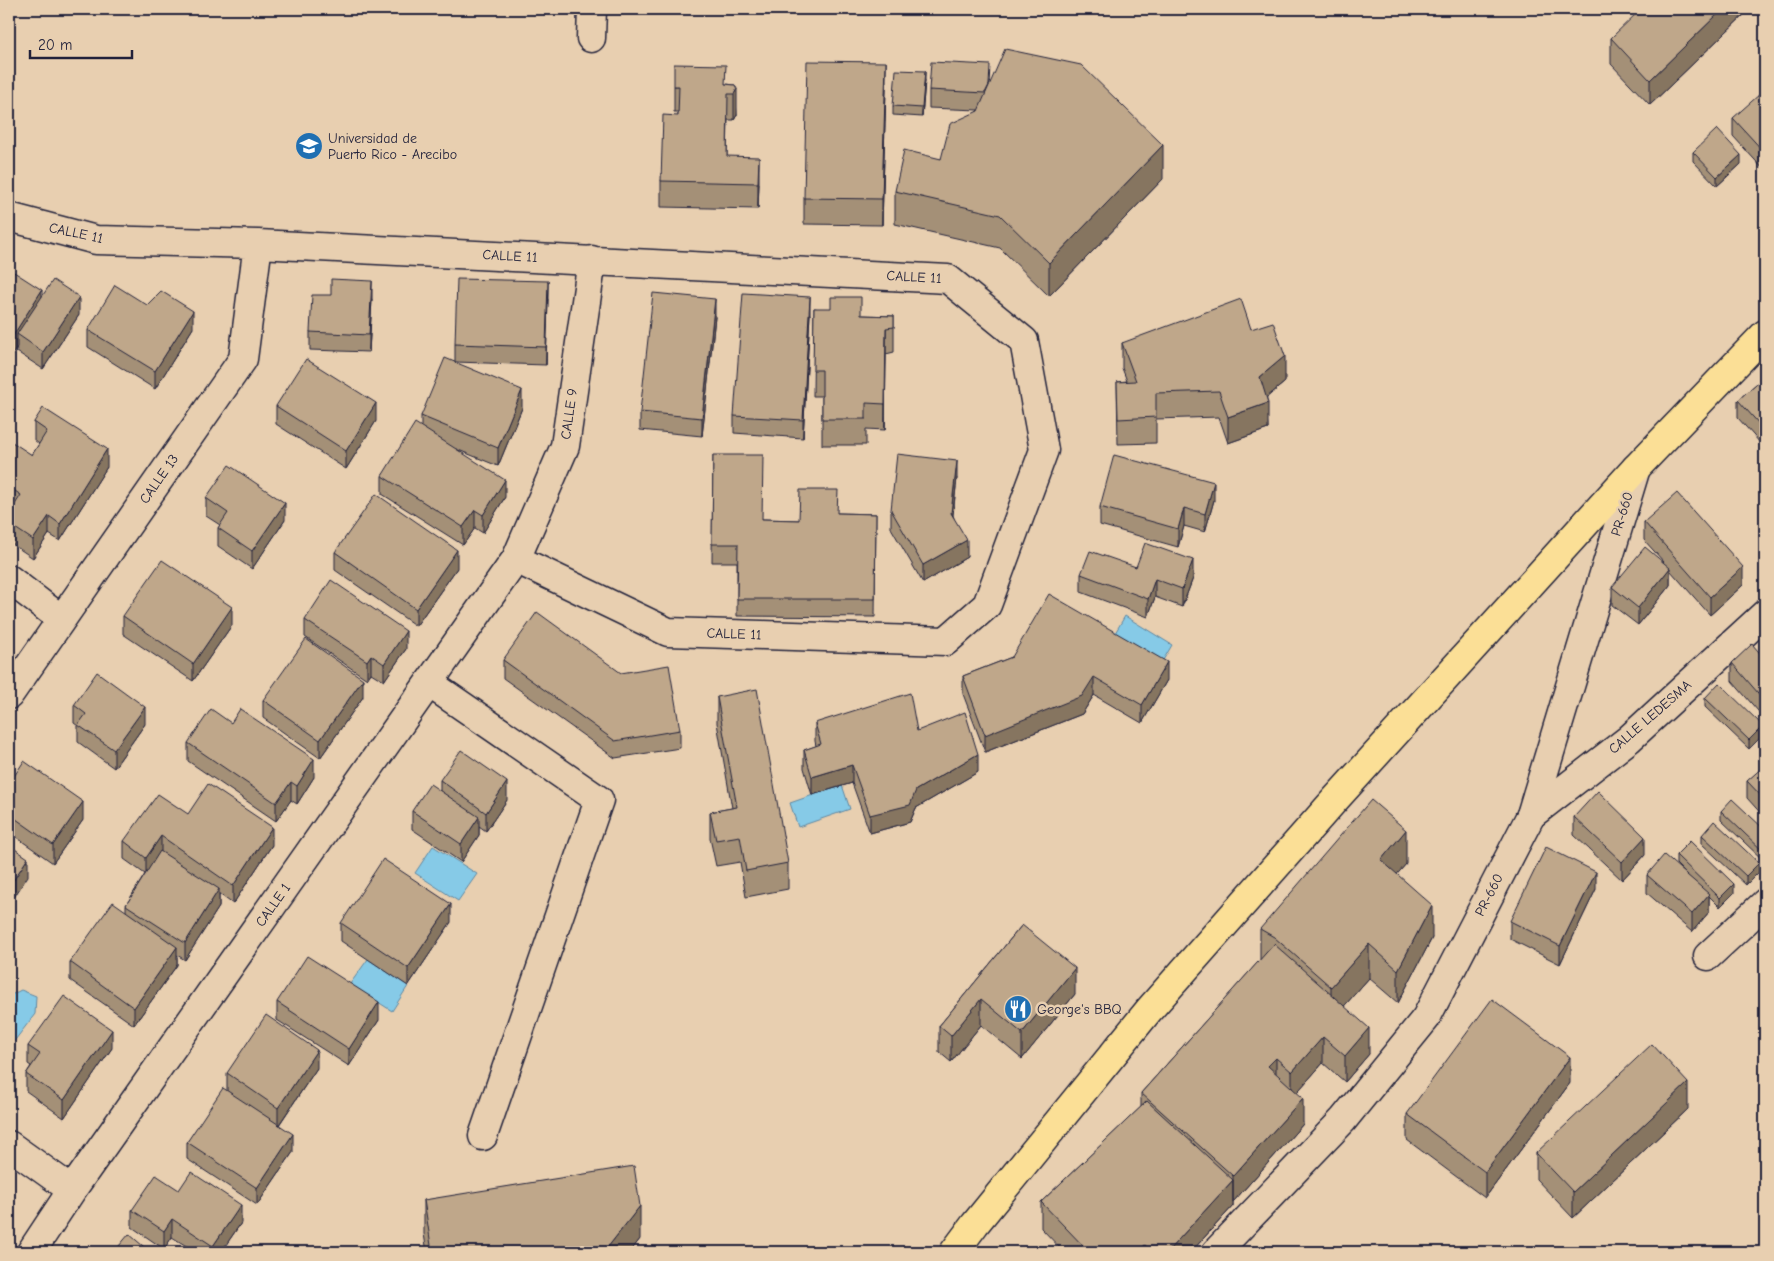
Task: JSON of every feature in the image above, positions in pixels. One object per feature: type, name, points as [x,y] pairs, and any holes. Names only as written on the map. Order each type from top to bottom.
[{"type":"main road","points":[[954,1252],[974,1224],[1149,1010],[1636,468],[1765,334]]},
{"type":"street","points":[[591,38],[592,9]]},
{"type":"street","name":"CALLE 11","points":[[9,217],[96,240],[258,244],[948,279],[1024,341],[1044,450],[987,605],[946,641],[668,632],[516,559]]},
{"type":"street","name":"CALLE 13","points":[[9,695],[243,359],[258,244]]},
{"type":"street","name":"CALLE 9","points":[[516,559],[565,446],[592,260]]},
{"type":"street","name":"PR-660","points":[[1216,1252],[1343,1120],[1426,1018],[1530,815],[1636,468]]},
{"type":"street","name":"CALLE 1","points":[[31,1252],[72,1190],[516,559]]},
{"type":"street","points":[[9,579],[61,619]]},
{"type":"street","name":"CALLE LEDESMA","points":[[1530,815],[1629,739],[1765,614]]},
{"type":"street","points":[[428,683],[599,800],[483,1136]]},
{"type":"street","points":[[1708,956],[1765,903]]},
{"type":"street","points":[[9,1145],[72,1190]]},
{"type":"water","points":[[1125,616],[1172,645],[1155,674],[1108,645]]},
{"type":"water","points":[[842,785],[850,809],[798,827],[790,803]]},
{"type":"water","points":[[433,846],[477,874],[458,901],[415,873]]},
{"type":"water","points":[[368,959],[408,986],[392,1011],[350,984]]},
{"type":"water","points":[[21,990],[36,996],[35,1014],[9,1048],[9,996]]},
{"type":"building","points":[[1641,9],[1723,9],[1650,80],[1611,38]]},
{"type":"building","points":[[1005,49],[1081,65],[1163,145],[1049,263],[1000,215],[895,191],[904,150],[941,159],[950,124],[978,111]]},
{"type":"building","points":[[807,61],[886,62],[882,199],[804,198]]},
{"type":"building","points":[[931,62],[990,65],[989,85],[985,93],[929,90]]},
{"type":"building","points":[[674,64],[726,65],[725,84],[735,85],[737,89],[734,94],[728,94],[727,156],[759,157],[758,183],[661,181],[663,115],[678,116],[679,86],[674,86]]},
{"type":"building","points":[[896,70],[925,71],[922,108],[893,106]]},
{"type":"building","points":[[1760,94],[1765,100],[1765,153],[1733,118]]},
{"type":"building","points":[[1717,129],[1741,155],[1717,177],[1693,152]]},
{"type":"building","points":[[14,272],[42,290],[9,342],[9,280]]},
{"type":"building","points":[[331,279],[372,281],[369,335],[310,332],[312,295],[331,295]]},
{"type":"building","points":[[457,279],[548,281],[546,347],[455,344]]},
{"type":"building","points":[[53,280],[79,297],[43,352],[17,334]]},
{"type":"building","points":[[115,285],[147,305],[161,291],[193,311],[155,371],[88,330]]},
{"type":"building","points":[[653,293],[715,299],[702,418],[640,412]]},
{"type":"building","points":[[743,293],[810,297],[803,420],[734,416]]},
{"type":"building","points":[[831,297],[861,297],[861,315],[894,316],[894,327],[886,328],[885,404],[866,403],[866,419],[822,419],[822,370],[813,370],[814,308],[831,308]]},
{"type":"building","points":[[1241,299],[1251,329],[1273,322],[1285,356],[1260,377],[1268,403],[1228,417],[1219,391],[1156,393],[1156,417],[1118,419],[1117,382],[1136,381],[1122,343]]},
{"type":"building","points":[[445,358],[522,390],[498,448],[421,416]]},
{"type":"building","points":[[306,359],[376,403],[346,451],[276,406]]},
{"type":"building","points":[[1765,376],[1765,423],[1761,426],[1738,400]]},
{"type":"building","points":[[43,408],[107,449],[60,524],[49,516],[33,540],[9,524],[9,514],[21,495],[9,487],[9,447],[12,442],[32,455],[47,431],[34,422]]},
{"type":"building","points":[[415,423],[505,480],[483,515],[475,510],[463,527],[382,476]]},
{"type":"building","points":[[897,454],[957,461],[951,513],[967,540],[923,565],[891,510]]},
{"type":"building","points":[[713,455],[763,455],[762,519],[799,520],[800,490],[838,490],[837,513],[876,514],[875,599],[737,599],[738,544],[712,544]]},
{"type":"building","points":[[1114,455],[1214,482],[1205,514],[1184,508],[1178,529],[1100,507]]},
{"type":"building","points":[[229,465],[285,503],[252,551],[218,528],[228,513],[206,498]]},
{"type":"building","points":[[1677,493],[1743,567],[1710,597],[1644,522]]},
{"type":"building","points":[[376,494],[457,550],[416,609],[335,552]]},
{"type":"building","points":[[1145,543],[1193,560],[1182,589],[1155,579],[1148,599],[1081,574],[1090,551],[1136,567]]},
{"type":"building","points":[[1645,547],[1670,568],[1638,608],[1612,587]]},
{"type":"building","points":[[162,560],[232,607],[193,664],[123,616]]},
{"type":"building","points":[[331,580],[406,631],[384,664],[371,655],[367,661],[305,620]]},
{"type":"building","points":[[1049,594],[1167,662],[1142,705],[1094,677],[1082,696],[985,735],[963,676],[1012,657]]},
{"type":"building","points":[[537,612],[621,673],[669,665],[680,730],[615,741],[503,660]]},
{"type":"building","points":[[306,639],[363,679],[320,740],[263,700]]},
{"type":"building","points":[[1752,644],[1765,659],[1765,701],[1732,663]]},
{"type":"building","points":[[97,672],[145,707],[114,750],[78,725],[86,714],[74,705]]},
{"type":"building","points":[[1719,683],[1763,726],[1749,740],[1705,698]]},
{"type":"building","points":[[757,689],[788,863],[746,871],[740,836],[716,840],[710,812],[737,807],[717,697]]},
{"type":"building","points":[[910,693],[917,731],[965,712],[978,754],[916,790],[910,805],[870,815],[852,765],[812,777],[804,750],[821,744],[815,723]]},
{"type":"building","points":[[211,709],[231,723],[240,709],[314,759],[297,786],[291,782],[276,803],[188,743]]},
{"type":"building","points":[[461,750],[507,782],[486,813],[440,780]]},
{"type":"building","points":[[24,761],[83,802],[53,845],[9,814],[15,806],[9,802],[9,784]]},
{"type":"building","points":[[1765,767],[1765,800],[1747,781]]},
{"type":"building","points":[[208,784],[272,827],[233,886],[161,836],[146,858],[124,841],[158,794],[188,814]]},
{"type":"building","points":[[430,784],[479,817],[461,844],[412,811]]},
{"type":"building","points":[[1598,791],[1645,837],[1622,862],[1574,817]]},
{"type":"building","points":[[1732,799],[1765,830],[1765,853],[1721,811]]},
{"type":"building","points":[[1371,800],[1406,830],[1381,860],[1432,905],[1398,970],[1369,944],[1331,987],[1274,937],[1260,929]]},
{"type":"building","points":[[1714,821],[1759,863],[1746,876],[1702,835]]},
{"type":"building","points":[[1690,841],[1734,884],[1720,898],[1676,855]]},
{"type":"building","points":[[9,845],[28,858],[9,887]]},
{"type":"building","points":[[1546,847],[1596,872],[1560,946],[1510,921]]},
{"type":"building","points":[[160,851],[219,889],[185,943],[126,905]]},
{"type":"building","points":[[1664,855],[1709,894],[1692,914],[1647,875]]},
{"type":"building","points":[[383,859],[451,904],[408,968],[341,923]]},
{"type":"building","points":[[113,902],[177,947],[134,1008],[70,962]]},
{"type":"building","points":[[1022,925],[1075,968],[1022,1033],[981,999],[951,1036],[939,1026]]},
{"type":"building","points":[[1274,944],[1369,1028],[1345,1056],[1323,1037],[1292,1072],[1276,1058],[1268,1066],[1303,1098],[1233,1176],[1141,1093]]},
{"type":"building","points":[[307,956],[379,1002],[349,1049],[277,1002]]},
{"type":"building","points":[[64,996],[112,1030],[64,1100],[26,1074],[40,1054],[28,1046]]},
{"type":"building","points":[[1492,999],[1570,1057],[1485,1172],[1407,1114]]},
{"type":"building","points":[[266,1015],[317,1050],[278,1108],[227,1073]]},
{"type":"building","points":[[1652,1044],[1688,1083],[1573,1192],[1536,1153]]},
{"type":"building","points":[[223,1088],[293,1134],[257,1188],[187,1142]]},
{"type":"building","points":[[1147,1101],[1233,1180],[1167,1252],[1153,1252],[1145,1245],[1137,1252],[1089,1252],[1041,1202]]},
{"type":"building","points":[[634,1166],[640,1206],[604,1252],[432,1252],[424,1200]]},
{"type":"building","points":[[191,1172],[241,1205],[213,1246],[172,1219],[164,1231],[132,1210],[156,1175],[179,1190]]},
{"type":"building","points":[[129,1234],[150,1252],[114,1252]]},
{"type":"place","name":"Universidad de Puerto Rico - Arecibo","points":[[309,146]]},
{"type":"place","name":"George's BBQ","points":[[1018,1009]]}]
